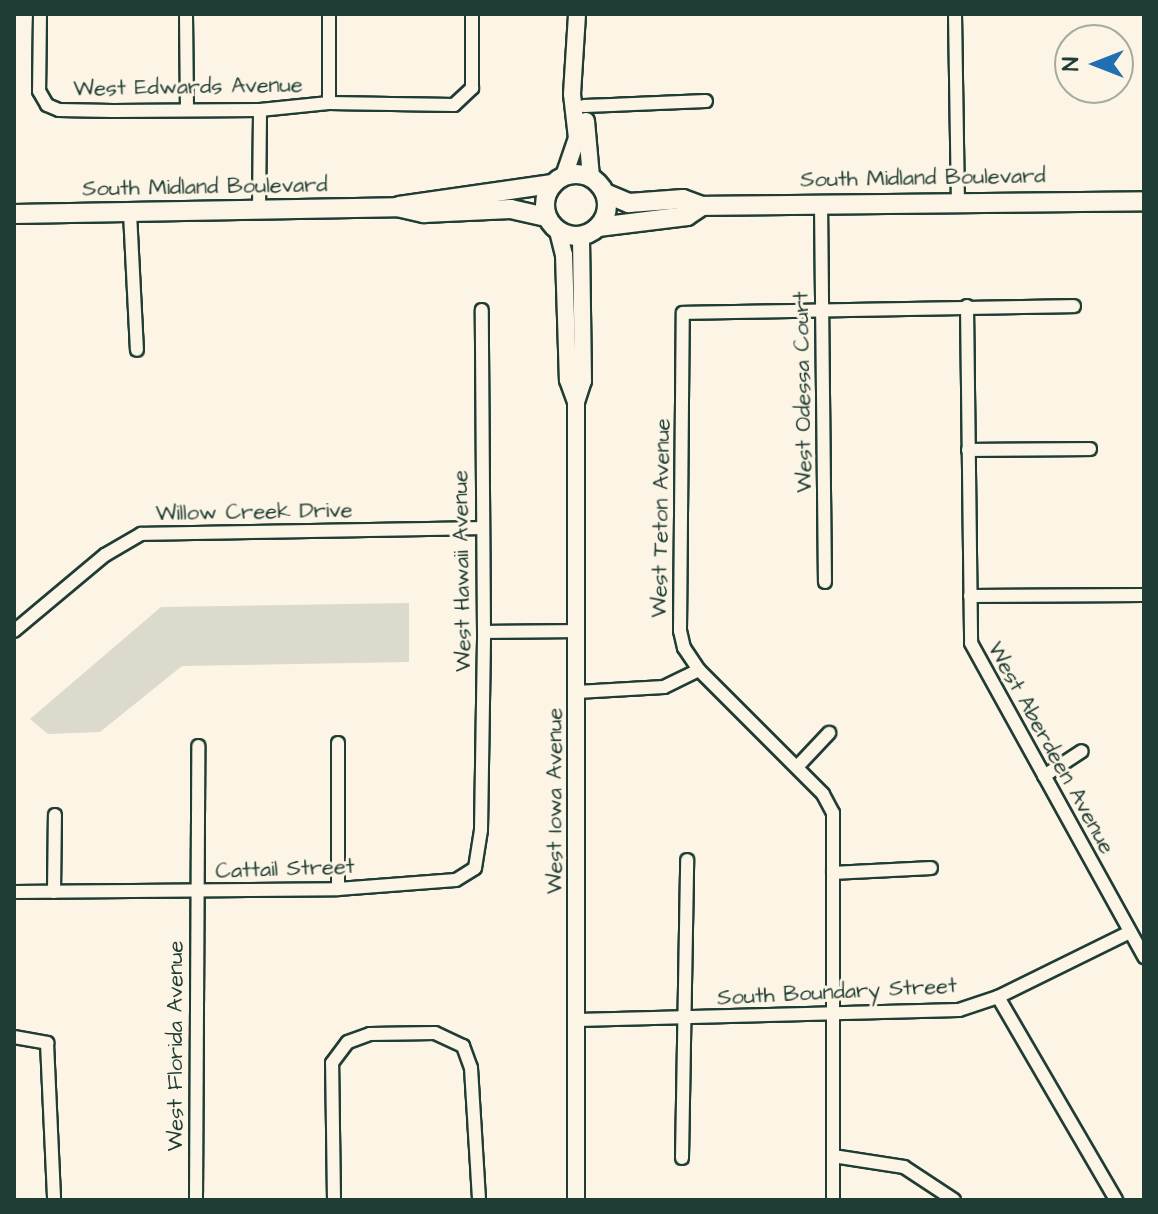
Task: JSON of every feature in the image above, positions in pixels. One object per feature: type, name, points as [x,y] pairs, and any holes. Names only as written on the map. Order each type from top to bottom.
[{"type":"main road","points":[[591,177],[605,193],[606,214],[590,232],[552,224],[544,205],[558,180],[591,177]]},
{"type":"main road","name":"South Midland Boulevard","points":[[14,214],[397,207],[558,180]]},
{"type":"main road","name":"South Midland Boulevard","points":[[605,193],[629,203],[683,199],[702,206],[958,200],[1144,201]]},
{"type":"main road","name":"South Midland Boulevard","points":[[590,232],[687,216],[702,206]]},
{"type":"main road","name":"South Midland Boulevard","points":[[397,207],[424,213],[511,209],[552,224]]},
{"type":"street","name":"West Edwards Avenue","points":[[40,14],[39,91],[47,105],[59,110],[260,110],[329,103],[454,105],[472,88],[472,14]]},
{"type":"street","points":[[186,14],[187,110]]},
{"type":"street","points":[[329,14],[329,103]]},
{"type":"street","points":[[558,180],[577,138],[572,94],[576,81],[577,14]]},
{"type":"street","points":[[955,14],[958,200]]},
{"type":"street","points":[[576,81],[584,106],[591,177]]},
{"type":"street","points":[[584,106],[706,101]]},
{"type":"street","points":[[259,209],[260,110]]},
{"type":"street","name":"West Odessa Court","points":[[821,202],[825,582]]},
{"type":"street","points":[[130,213],[137,350]]},
{"type":"street","name":"West Iowa Avenue","points":[[552,224],[564,255],[568,380],[576,402]]},
{"type":"street","name":"West Iowa Avenue","points":[[576,1200],[576,402],[583,381],[590,232]]},
{"type":"street","name":"West Aberdeen Avenue","points":[[967,306],[971,643],[1144,957]]},
{"type":"street","name":"West Teton Avenue","points":[[833,1200],[833,813],[797,767],[699,670],[680,631],[683,313],[1074,306]]},
{"type":"street","name":"West Hawaii Avenue","points":[[481,830],[484,632],[480,528],[482,310]]},
{"type":"street","points":[[968,450],[1090,449]]},
{"type":"street","name":"Willow Creek Drive","points":[[14,631],[105,555],[141,534],[480,528]]},
{"type":"street","points":[[970,596],[1144,595]]},
{"type":"street","points":[[484,632],[577,631]]},
{"type":"street","points":[[577,692],[664,687],[699,670]]},
{"type":"street","points":[[797,767],[829,733]]},
{"type":"street","points":[[338,743],[338,889]]},
{"type":"street","name":"West Florida Avenue","points":[[196,1200],[198,746]]},
{"type":"street","points":[[1044,776],[1082,751]]},
{"type":"street","points":[[54,892],[55,815]]},
{"type":"street","name":"Cattail Street","points":[[16,892],[338,889],[456,880],[475,868],[481,830]]},
{"type":"street","points":[[682,1158],[687,860]]},
{"type":"street","points":[[833,873],[931,868]]},
{"type":"street","name":"South Boundary Street","points":[[577,1020],[834,1016],[959,1010],[998,997],[1130,932]]},
{"type":"street","points":[[998,997],[1116,1200]]},
{"type":"street","points":[[334,1200],[330,1118],[332,1063],[348,1042],[370,1034],[435,1033],[463,1046],[471,1068],[479,1200]]},
{"type":"street","points":[[14,1037],[47,1043],[54,1200]]},
{"type":"street","points":[[833,1156],[904,1167],[954,1200]]},
{"type":"shaded area","points":[[409,603],[409,662],[182,666],[100,732],[48,734],[30,719],[161,607]]}]
